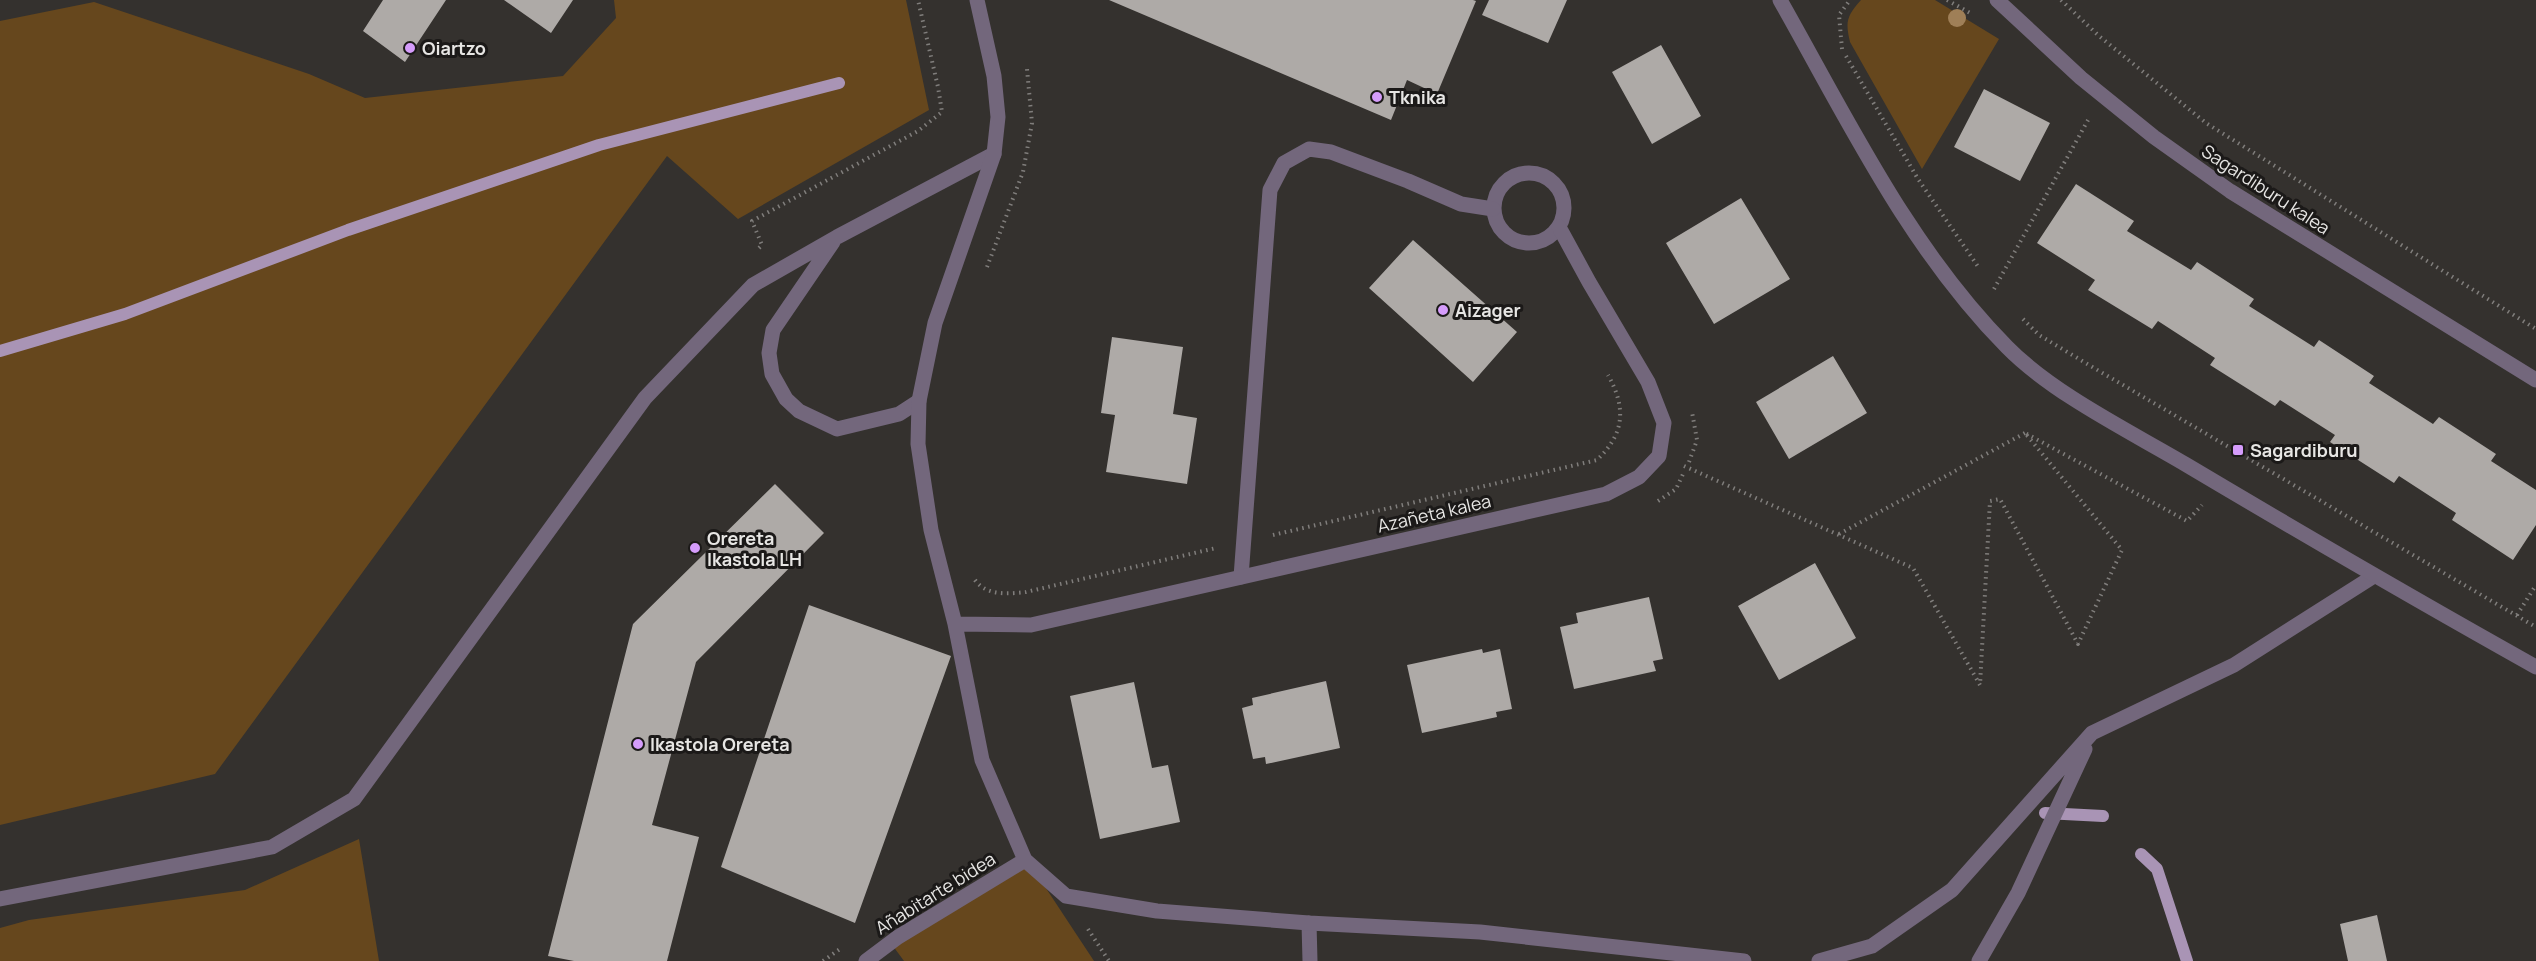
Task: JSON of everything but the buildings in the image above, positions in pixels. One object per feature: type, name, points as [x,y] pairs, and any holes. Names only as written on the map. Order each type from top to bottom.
[{"type":"street","points":[[977,0],[994,76],[998,117],[994,154],[935,323],[919,401],[918,444],[931,530],[955,624],[982,760],[1025,860],[1066,896],[1157,911],[1480,932],[1744,961]]},
{"type":"street","points":[[1780,0],[1915,234],[1953,286],[2008,349],[2062,391],[2374,576],[2536,667]]},
{"type":"street","name":"Sagardiburu kalea","points":[[1997,0],[2091,85],[2154,137],[2211,178],[2536,380]]},
{"type":"street","points":[[1240,577],[1270,190],[1284,164],[1309,150],[1331,152],[1461,204],[1493,208]]},
{"type":"street","points":[[0,899],[272,847],[354,799],[645,398],[753,285],[837,237],[994,154]]},
{"type":"street","points":[[1535,172],[1554,182],[1565,203],[1564,215],[1559,227],[1552,236],[1540,242],[1530,244],[1518,242],[1500,229],[1493,208],[1498,189],[1514,176],[1535,172]]},
{"type":"street","points":[[1559,227],[1648,382],[1664,423],[1659,456]]},
{"type":"street","points":[[837,237],[773,330],[769,353],[772,374],[786,399],[799,411],[837,429],[899,414],[919,401]]},
{"type":"street","name":"Azañeta kalea","points":[[955,624],[1031,626],[1606,494],[1639,477],[1659,456]]},
{"type":"street","points":[[1820,961],[1872,946],[1952,890],[2092,733],[2234,665],[2374,576]]},
{"type":"street","points":[[1979,961],[2018,893],[2092,733]]},
{"type":"street","name":"Añabitarte bidea","points":[[866,961],[898,937],[1025,860]]},
{"type":"street","points":[[1309,922],[1310,961]]},
{"type":"path","points":[[754,252],[762,245],[752,220],[918,131],[942,112],[918,0]]},
{"type":"path","points":[[1850,0],[1839,15],[1840,45],[1917,179],[1981,271]]},
{"type":"path","points":[[2061,0],[2099,36],[2206,123],[2536,330]]},
{"type":"path","points":[[987,268],[1023,172],[1032,123],[1027,69]]},
{"type":"path","points":[[1994,290],[2090,117]]},
{"type":"path","points":[[1987,280],[2001,297]]},
{"type":"path","points":[[2016,312],[2039,335],[2094,369],[2536,627]]},
{"type":"path","points":[[973,578],[978,585],[1002,595],[1026,592],[1597,460],[1612,445],[1621,410],[1615,387],[1604,367]]},
{"type":"path","points":[[2025,433],[2187,521],[2221,485]]},
{"type":"path","points":[[1659,456],[1913,568],[1980,685],[1990,501],[2000,499],[2078,644],[2122,550],[2025,433]]},
{"type":"path","points":[[1839,534],[2025,433]]},
{"type":"path","points":[[2517,615],[2536,585]]},
{"type":"shaded area","points":[[614,0],[906,0],[929,110],[738,219],[667,156],[215,774],[0,825],[0,21],[94,2],[309,74],[365,98],[563,76],[616,18]]},
{"type":"shaded area","points":[[1861,0],[1935,0],[1999,39],[1922,169],[1850,42],[1848,19]]},
{"type":"shaded area","points":[[359,839],[379,961],[0,961],[0,928],[29,920],[245,890]]},
{"type":"shaded area","points":[[1030,864],[1094,961],[904,961],[890,942]]},
{"type":"waterway","points":[[0,351],[125,314],[348,230],[599,145],[839,83]]},
{"type":"waterway","points":[[2045,813],[2103,816]]},
{"type":"waterway","points":[[2141,854],[2157,869],[2187,961]]},
{"type":"place","name":"Oiartzo","points":[[410,48]]},
{"type":"place","name":"Tknika","points":[[1377,97]]},
{"type":"place","name":"Aizager","points":[[1443,310]]},
{"type":"place","name":"Sagardiburu","points":[[2238,450]]},
{"type":"place","name":"Orereta Ikastola LH","points":[[695,548]]},
{"type":"place","name":"Ikastola Orereta","points":[[638,744]]}]
